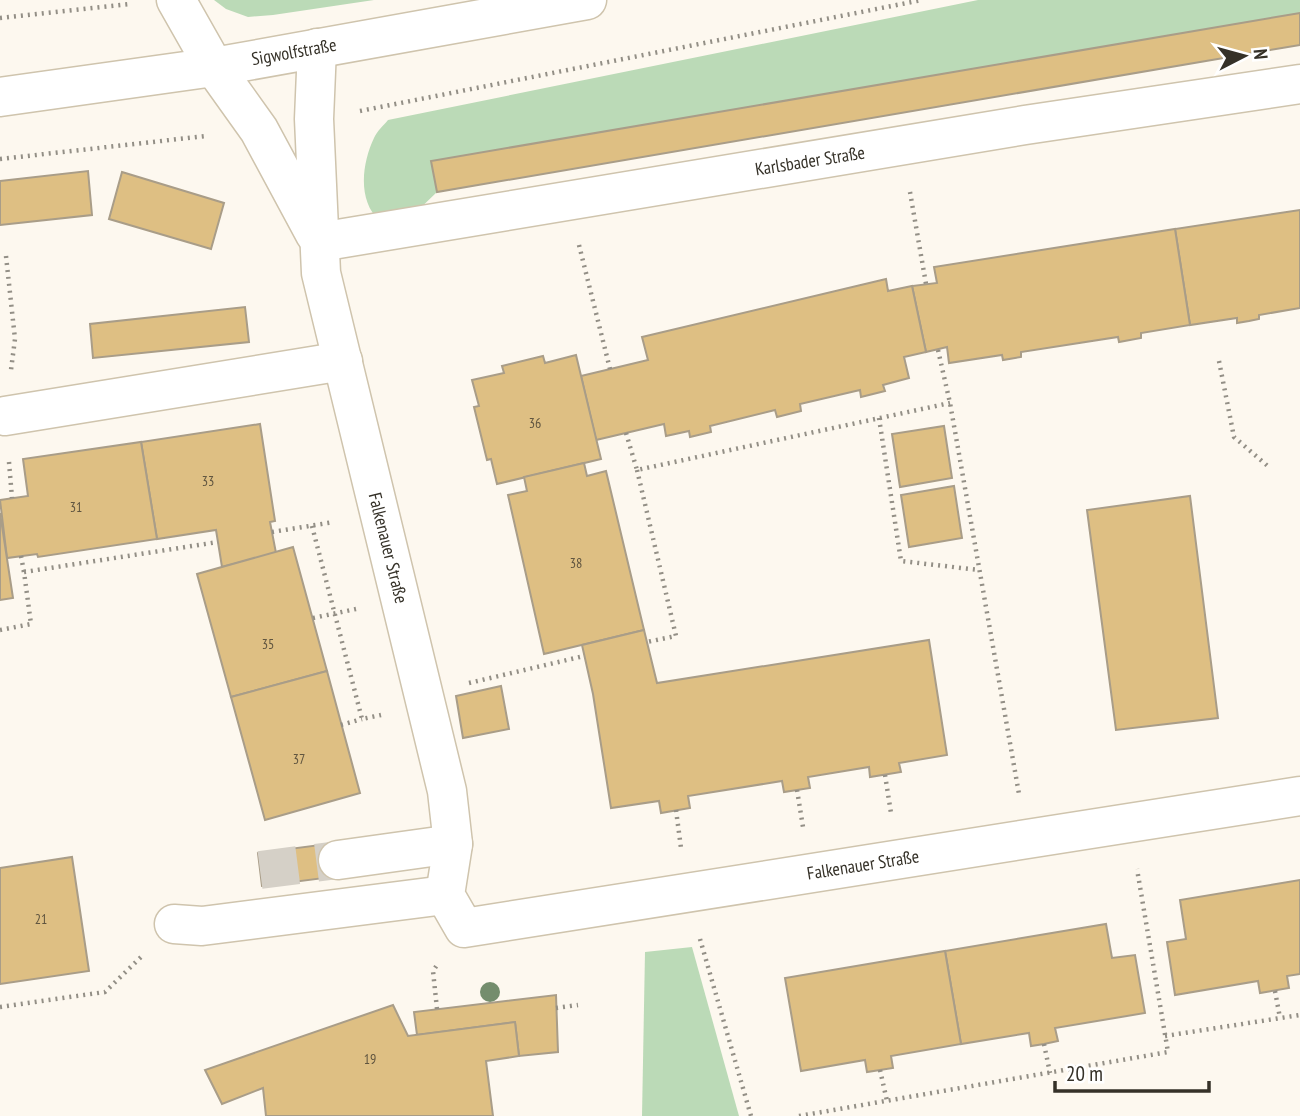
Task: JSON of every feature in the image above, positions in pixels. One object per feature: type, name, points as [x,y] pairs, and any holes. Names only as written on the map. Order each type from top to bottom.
[{"type":"street","name":"Sigwolfstraße","points":[[0,97],[214,67],[587,0]]},
{"type":"street","name":"Falkenauer Straße","points":[[159,1],[214,67],[259,130],[320,242]]},
{"type":"street","name":"Falkenauer Straße","points":[[317,48],[314,119],[321,273],[447,791],[453,844],[444,895],[464,928],[1300,796]]},
{"type":"street","name":"Karlsbader Straße","points":[[320,242],[901,146],[1300,84]]},
{"type":"street","points":[[5,416],[343,361]]},
{"type":"street","points":[[338,860],[453,844]]},
{"type":"street","points":[[174,924],[202,926],[444,895]]},
{"type":"path","points":[[314,119],[922,0]]},
{"type":"path","points":[[0,18],[6,14],[159,1]]},
{"type":"path","points":[[0,159],[259,130]]},
{"type":"path","points":[[901,146],[926,284]]},
{"type":"path","points":[[569,201],[610,369]]},
{"type":"path","points":[[938,350],[950,403],[1027,839]]},
{"type":"path","points":[[1219,361],[1234,437],[1270,468]]},
{"type":"path","points":[[637,470],[950,403]]},
{"type":"path","points":[[879,418],[901,561],[979,570]]},
{"type":"path","points":[[626,433],[676,636],[647,642]]},
{"type":"path","points":[[272,532],[380,515]]},
{"type":"path","points":[[312,526],[362,719]]},
{"type":"path","points":[[24,572],[218,541]]},
{"type":"path","points":[[0,629],[31,624],[21,556]]},
{"type":"path","points":[[313,618],[346,611]]},
{"type":"path","points":[[422,694],[584,656]]},
{"type":"path","points":[[341,724],[373,717]]},
{"type":"path","points":[[799,1116],[1168,1052],[1130,823]]},
{"type":"path","points":[[687,893],[751,1116]]},
{"type":"path","points":[[0,1007],[105,992],[174,924]]},
{"type":"path","points":[[433,971],[437,1009]]},
{"type":"path","points":[[1275,991],[1280,1018]]},
{"type":"path","points":[[556,1007],[578,1005]]},
{"type":"path","points":[[1165,1036],[1300,1015]]},
{"type":"path","points":[[1044,1044],[1050,1073]]},
{"type":"path","points":[[880,1070],[887,1101]]},
{"type":"green space","points":[[214,0],[374,0],[248,17],[226,9]]},
{"type":"green space","points":[[978,0],[1300,0],[1300,13],[437,192],[411,217],[380,221],[368,203],[364,181],[367,159],[375,135],[388,120]]},
{"type":"green space","points":[[692,947],[739,1116],[642,1116],[645,952]]},
{"type":"building","points":[[1300,13],[1300,45],[437,192],[431,161]]},
{"type":"building","points":[[88,171],[92,215],[0,225],[0,181]]},
{"type":"building","points":[[122,172],[224,203],[211,249],[109,219]]},
{"type":"building","points":[[1300,210],[1300,308],[1259,315],[1259,319],[1237,323],[1237,318],[1190,325],[1175,229]]},
{"type":"building","points":[[1175,229],[1190,325],[1141,333],[1141,338],[1119,342],[1118,337],[1021,352],[1021,357],[1003,360],[1002,355],[949,363],[947,347],[926,352],[912,286],[937,283],[934,267]]},
{"type":"building","points":[[886,279],[888,291],[912,286],[926,352],[904,357],[909,378],[883,385],[885,391],[861,397],[860,390],[800,404],[801,411],[777,417],[775,410],[710,426],[711,432],[690,437],[689,431],[666,436],[664,424],[596,440],[581,376],[648,360],[642,337]]},
{"type":"building","points":[[245,307],[249,342],[93,358],[90,324]]},
{"type":"building","points":[[576,355],[601,459],[497,484],[491,459],[487,460],[474,407],[479,406],[472,380],[504,373],[502,366],[543,356],[545,363]]},
{"type":"building","points":[[260,424],[275,521],[270,522],[276,553],[222,567],[216,530],[157,539],[141,442]]},
{"type":"building","points":[[944,426],[952,478],[900,487],[892,434]]},
{"type":"building","points":[[141,442],[157,539],[38,557],[37,554],[7,558],[0,500],[28,496],[23,459]]},
{"type":"building","points":[[584,463],[587,476],[606,471],[644,630],[544,654],[508,495],[527,491],[524,477]]},
{"type":"building","points":[[954,486],[962,538],[909,547],[901,495]]},
{"type":"building","points":[[1190,496],[1218,718],[1116,730],[1087,510]]},
{"type":"building","points":[[0,513],[13,598],[0,600]]},
{"type":"building","points":[[293,547],[327,671],[231,697],[197,574]]},
{"type":"building","points":[[644,630],[657,683],[929,640],[947,755],[899,763],[901,772],[870,777],[869,767],[808,777],[810,788],[784,792],[782,781],[688,796],[690,808],[661,813],[659,801],[611,808],[593,694],[582,645]]},
{"type":"building","points":[[327,671],[360,793],[265,820],[231,697]]},
{"type":"building","points":[[501,686],[509,729],[463,738],[456,696]]},
{"type":"building","points":[[335,843],[340,876],[262,886],[258,853]]},
{"type":"building","points":[[72,857],[89,971],[0,984],[0,868]]},
{"type":"building","points":[[1300,880],[1300,974],[1287,976],[1289,988],[1260,993],[1258,981],[1175,995],[1167,942],[1186,939],[1180,900]]},
{"type":"building","points":[[1106,924],[1112,958],[1135,955],[1145,1013],[1055,1028],[1058,1041],[1044,1044],[1031,1046],[1029,1033],[961,1044],[945,951]]},
{"type":"building","points":[[945,951],[961,1044],[891,1056],[893,1068],[867,1072],[865,1060],[801,1071],[785,978]]},
{"type":"building","points":[[556,995],[558,1052],[519,1056],[515,1022],[417,1035],[414,1012]]},
{"type":"building","points":[[393,1005],[408,1036],[515,1022],[519,1056],[486,1061],[493,1116],[266,1116],[263,1088],[222,1104],[205,1070]]},
{"type":"tunnel","points":[[260,870],[338,860]]}]
